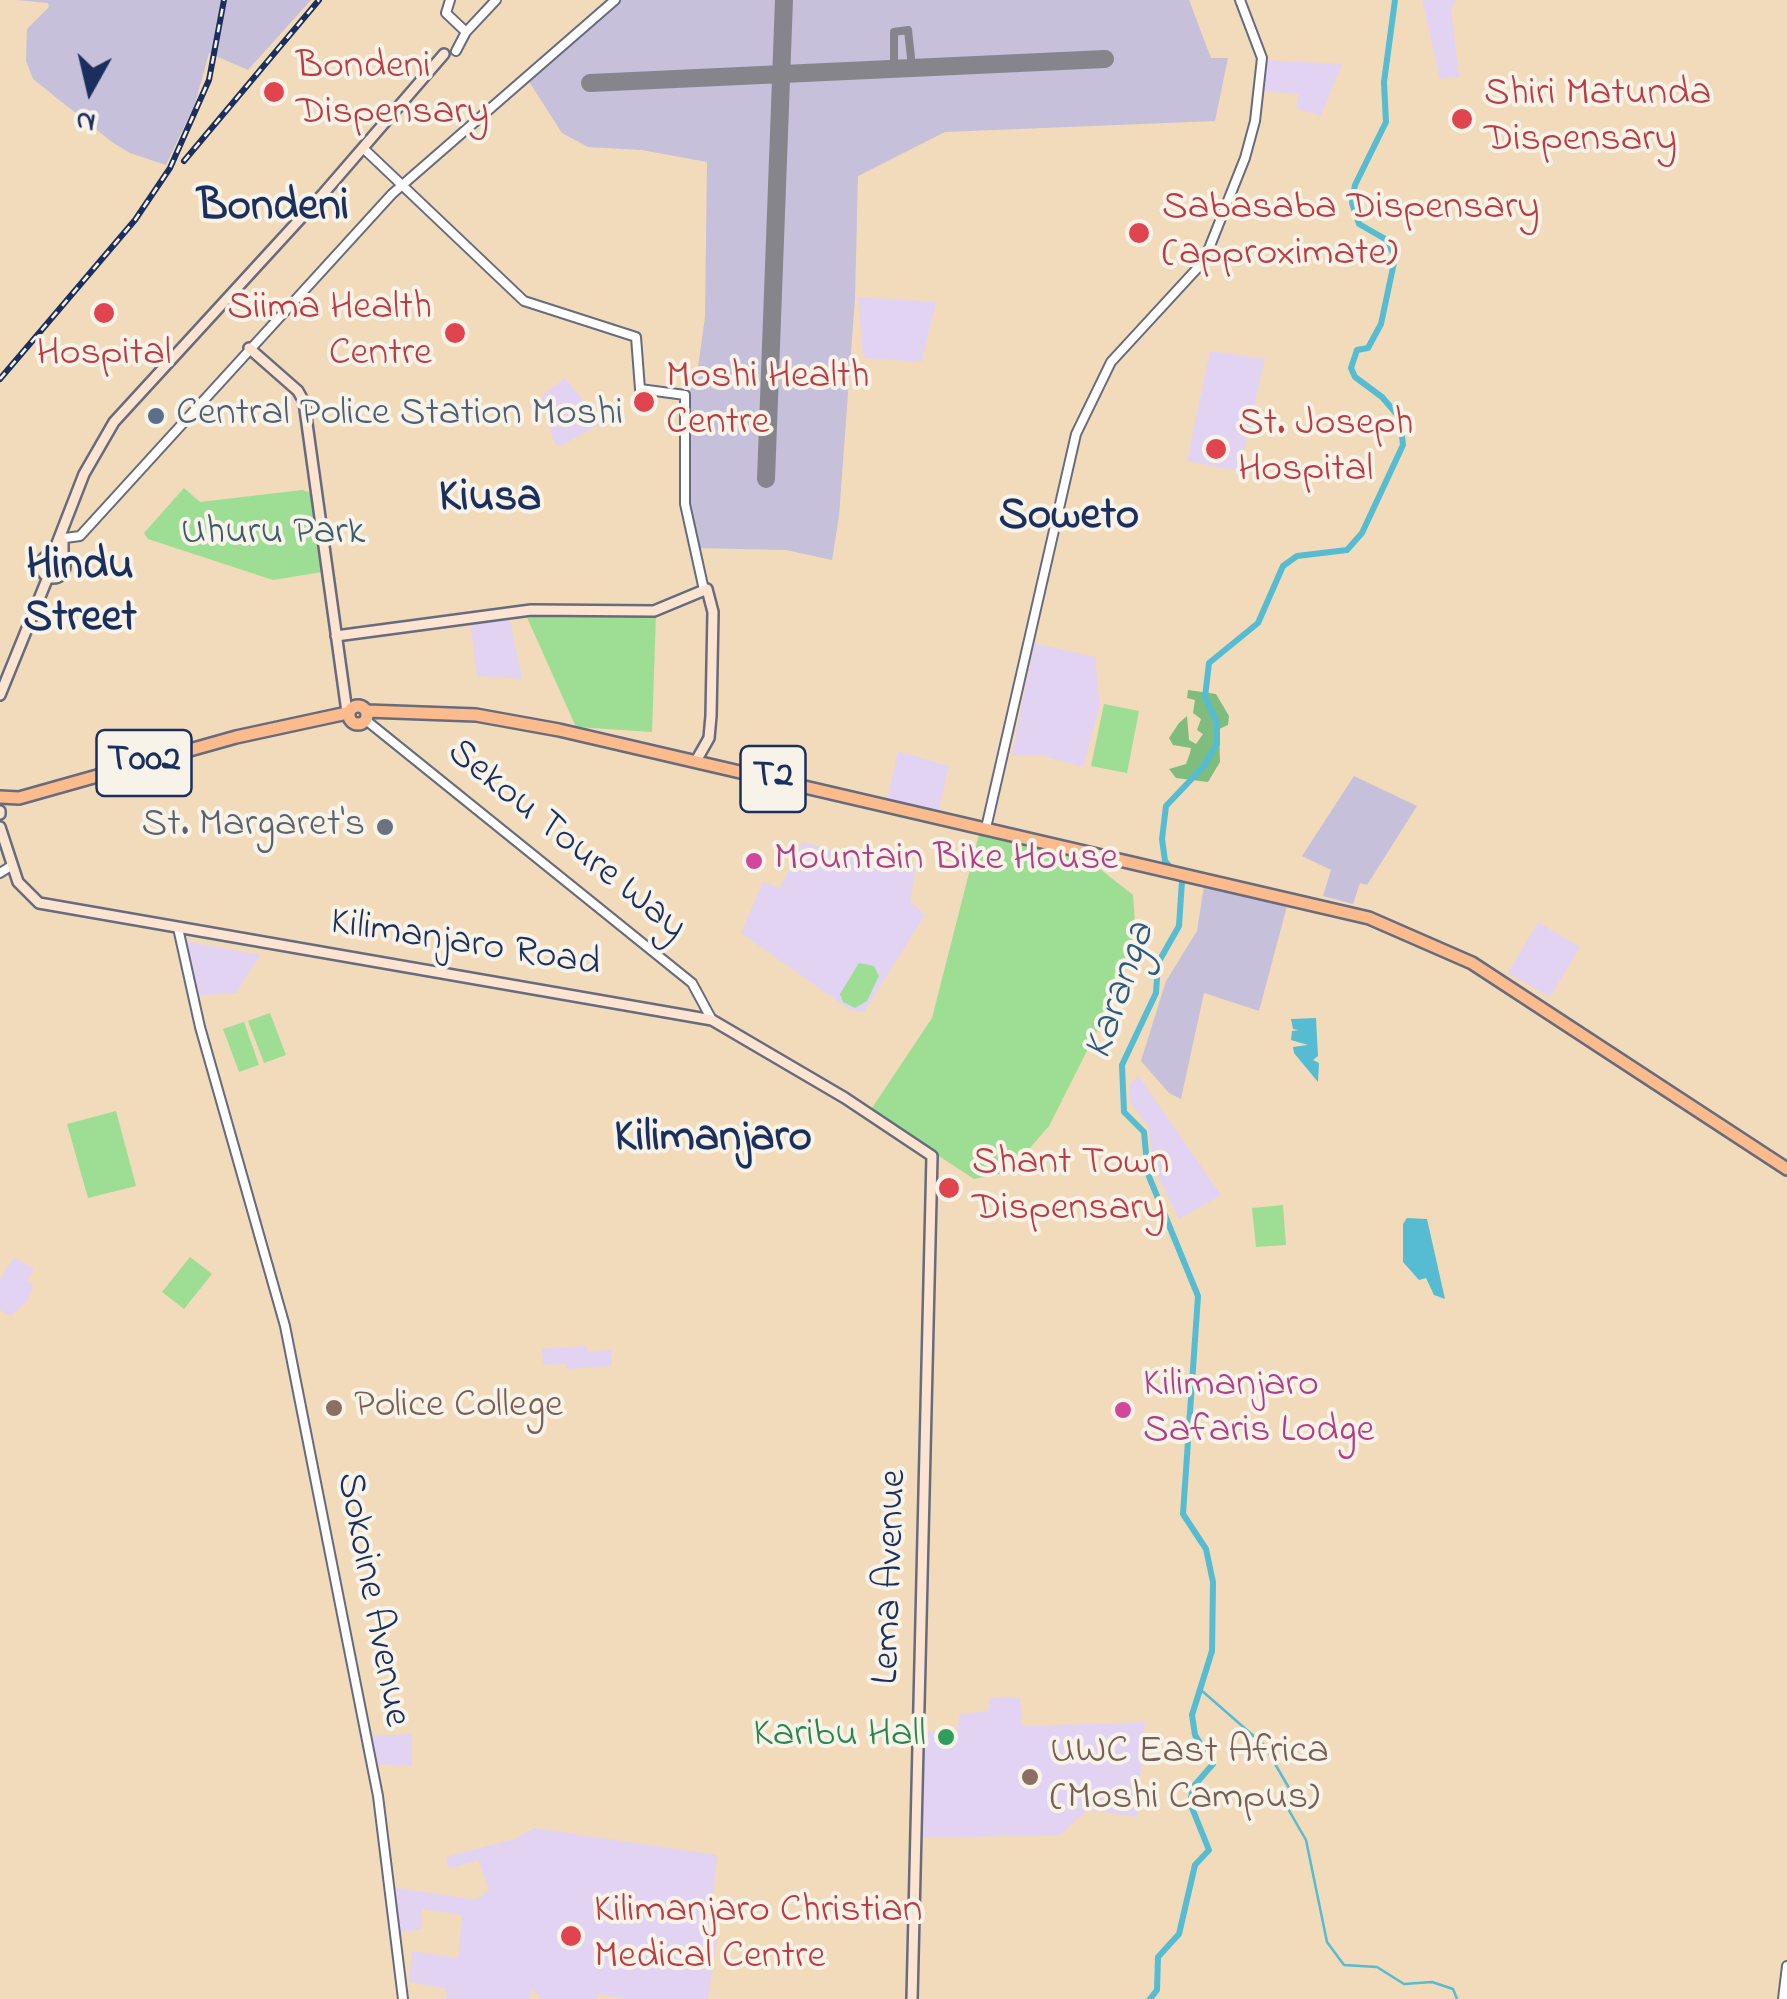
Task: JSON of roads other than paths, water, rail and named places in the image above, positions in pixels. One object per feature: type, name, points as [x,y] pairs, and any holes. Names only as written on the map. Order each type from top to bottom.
[{"type":"highway","name":"T2","points":[[277,726],[356,713],[492,717],[1342,910],[1439,946],[1518,991],[1787,1168]]},
{"type":"highway","name":"T002","points":[[2,806],[277,726]]},
{"type":"main road","points":[[0,695],[48,577],[41,563],[56,546],[84,474],[114,422],[450,53]]},
{"type":"main road","points":[[48,577],[62,575],[65,538],[88,477],[118,425],[287,231]]},
{"type":"main road","points":[[249,348],[298,391],[304,402],[336,636],[356,713]]},
{"type":"main road","points":[[47,555],[62,560]]},
{"type":"main road","points":[[336,636],[531,610],[654,611],[706,590],[711,716],[709,738],[696,762]]},
{"type":"main road","name":"Kilimanjaro Road","points":[[0,828],[11,866],[24,890],[39,903],[712,1020],[834,1091],[932,1156]]},
{"type":"main road","name":"Lema Avenue","points":[[912,1999],[932,1156]]},
{"type":"street","points":[[450,0],[446,12],[466,32]]},
{"type":"street","points":[[450,53],[496,0]]},
{"type":"street","points":[[65,538],[80,536],[339,248],[405,184],[616,0]]},
{"type":"street","points":[[986,828],[1076,434],[1111,362],[1204,261],[1240,174],[1259,94],[1260,51],[1240,0]]},
{"type":"street","points":[[363,148],[522,299],[636,337],[640,389],[687,397],[685,504],[706,590]]},
{"type":"street","name":"Sekou Toure Way","points":[[356,713],[692,983],[712,1020]]},
{"type":"street","points":[[0,873],[11,866]]},
{"type":"street","name":"Sokoine Avenue","points":[[178,928],[200,1027],[285,1326],[378,1796],[402,1999]]},
{"type":"street","points":[[1783,1999],[1787,1966]]},
{"type":"water","points":[[1316,1018],[1318,1056],[1313,1060],[1319,1063],[1318,1082],[1294,1053],[1293,1047],[1308,1045],[1291,1040],[1292,1031],[1299,1030],[1293,1029],[1291,1019]]},
{"type":"water","points":[[1407,1218],[1427,1219],[1445,1299],[1434,1295],[1426,1278],[1419,1280],[1403,1262],[1403,1224]]},
{"type":"waterway","name":"Karanga","points":[[1150,1999],[1157,1990],[1158,1957],[1179,1934],[1195,1865],[1209,1850],[1190,1803],[1193,1787],[1213,1764],[1195,1735],[1192,1715],[1212,1651],[1213,1582],[1206,1549],[1183,1514],[1198,1296],[1148,1174],[1144,1132],[1124,1112],[1122,1065],[1156,993],[1158,963],[1179,926],[1182,881],[1165,861],[1162,839],[1166,806],[1203,767],[1217,744],[1217,723],[1205,697],[1209,663],[1258,623],[1283,566],[1297,556],[1347,550],[1362,533],[1403,445],[1400,418],[1382,397],[1355,377],[1351,368],[1357,350],[1368,348],[1381,324],[1395,258],[1387,240],[1359,224],[1352,203],[1355,185],[1386,122],[1384,82],[1395,0]]},
{"type":"waterway","points":[[1201,1690],[1264,1745],[1289,1788],[1287,1807],[1306,1840],[1327,1942],[1344,1965],[1377,1967],[1404,1984],[1432,1982],[1453,1989],[1457,1999]]},
{"type":"railway","points":[[0,379],[135,220],[170,168],[209,80],[224,0]]},
{"type":"railway","points":[[184,161],[319,0]]},
{"type":"place","name":"Bondeni Dispensary","points":[[274,92]]},
{"type":"place","name":"Shiri Matunda Dispensary","points":[[1462,119]]},
{"type":"place","name":"Sabasaba Dispensary (approximate)","points":[[1139,233]]},
{"type":"place","name":"Hospital","points":[[104,313]]},
{"type":"place","name":"Siima Health Centre","points":[[455,333]]},
{"type":"place","name":"Moshi Health Centre","points":[[644,402]]},
{"type":"place","name":"Central Police Station Moshi","points":[[156,416]]},
{"type":"place","name":"St. Joseph Hospital","points":[[1216,449]]},
{"type":"place","name":"St. Margaret's","points":[[385,827]]},
{"type":"place","name":"Mountain Bike House","points":[[754,861]]},
{"type":"place","name":"Shant Town Dispensary","points":[[949,1188]]},
{"type":"place","name":"Police College","points":[[334,1408]]},
{"type":"place","name":"Kilimanjaro Safaris Lodge","points":[[1123,1410]]},
{"type":"place","name":"Karibu Hall","points":[[946,1737]]},
{"type":"place","name":"UWC East Africa (Moshi Campus)","points":[[1030,1777]]},
{"type":"place","name":"Kilimanjaro Christian Medical Centre","points":[[571,1936]]},
{"type":"district","name":"Bondeni","points":[[273,211]]},
{"type":"district","name":"Kiusa","points":[[490,502]]},
{"type":"district","name":"Soweto","points":[[1069,520]]},
{"type":"district","name":"Hindu Street","points":[[80,596]]},
{"type":"district","name":"Kilimanjaro","points":[[713,1142]]},
{"type":"park label","name":"Uhuru Park","points":[[273,535]]}]
